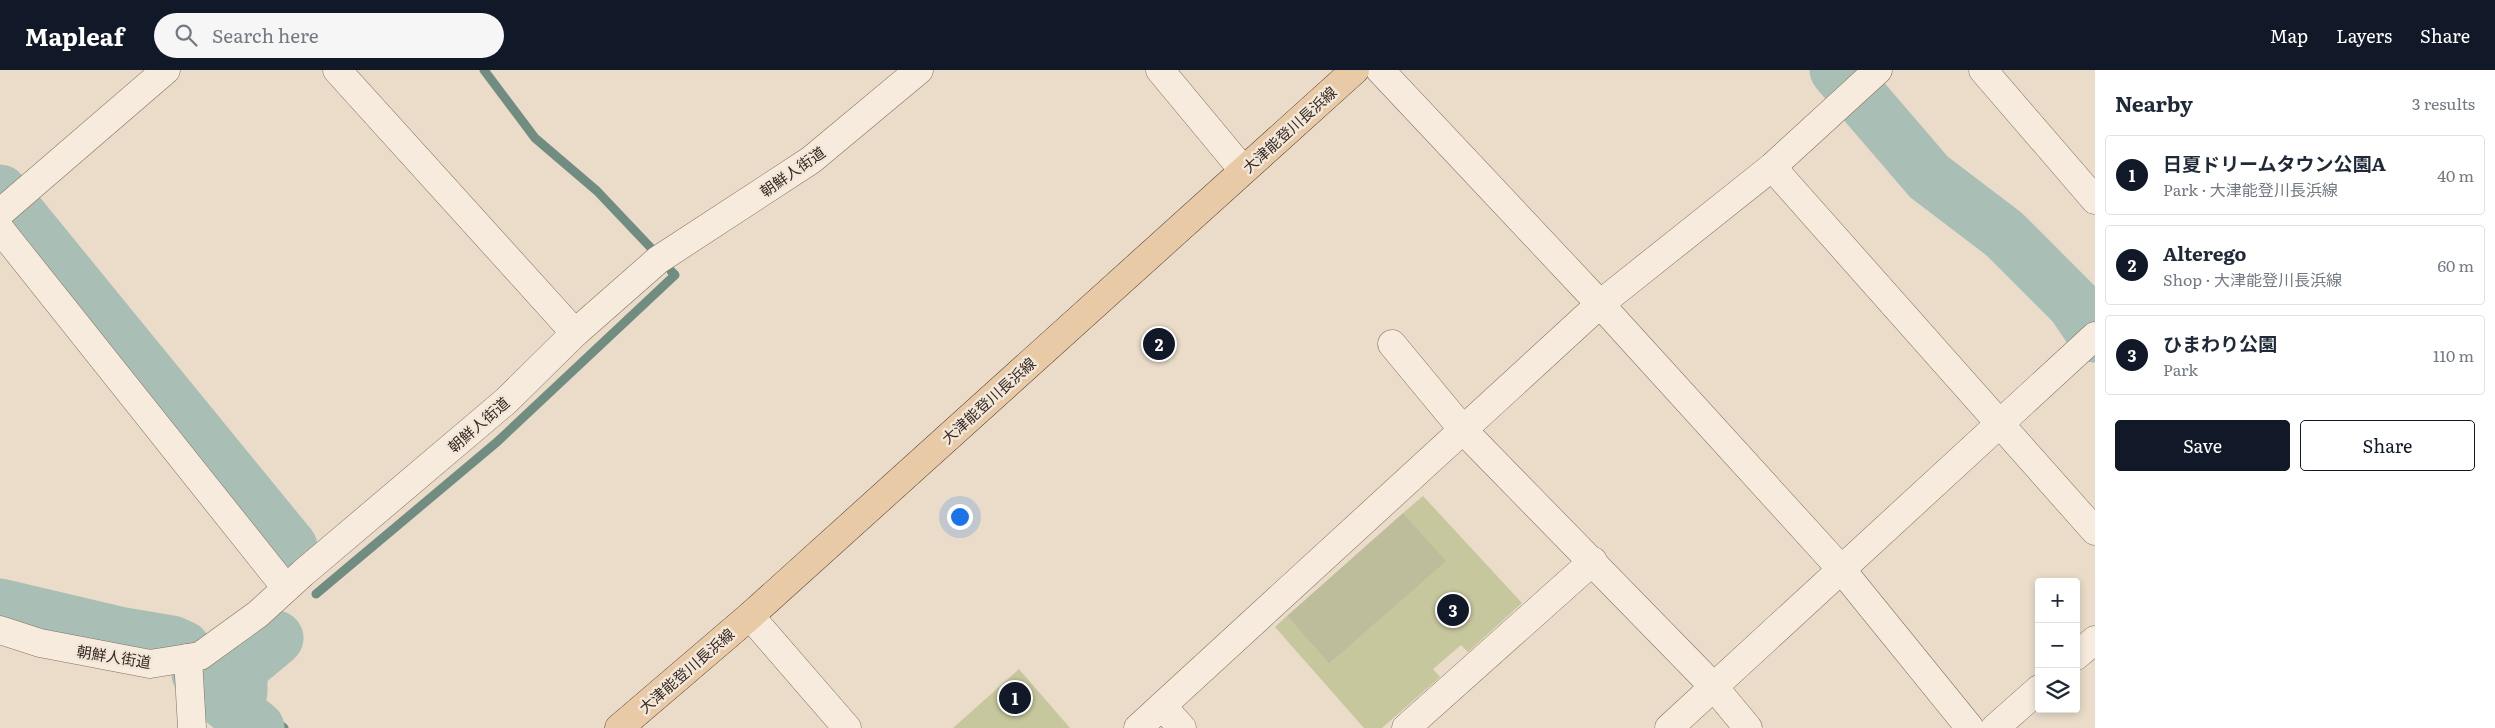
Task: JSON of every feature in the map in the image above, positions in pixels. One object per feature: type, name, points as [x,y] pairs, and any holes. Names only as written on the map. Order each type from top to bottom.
[{"type":"main road","name":"大津能登川長浜線","points":[[619,728],[750,616],[1355,70]]},
{"type":"street","points":[[0,213],[166,70]]},
{"type":"street","points":[[337,70],[575,333]]},
{"type":"street","name":"朝鮮人街道","points":[[0,630],[40,643],[150,664],[200,656],[258,614],[506,401],[575,333],[658,260],[811,160],[919,70]]},
{"type":"street","points":[[1160,70],[1242,170]]},
{"type":"street","points":[[1380,70],[1600,304],[1841,569],[1970,728]]},
{"type":"street","points":[[1983,70],[2095,200]]},
{"type":"street","points":[[1138,728],[1464,431],[1600,304],[1772,167],[1873,74]]},
{"type":"street","points":[[1772,167],[2095,531]]},
{"type":"street","points":[[0,229],[286,588]]},
{"type":"street","points":[[1669,728],[2090,340]]},
{"type":"street","points":[[1392,344],[1464,431],[1714,687],[1748,728]]},
{"type":"street","points":[[1406,728],[1593,561]]},
{"type":"street","points":[[750,616],[847,728]]},
{"type":"street","points":[[2080,653],[2095,640]]},
{"type":"street","points":[[188,658],[192,728]]},
{"type":"street","points":[[1995,728],[2035,693]]},
{"type":"street","points":[[1162,706],[1182,728]]},
{"type":"green space","points":[[1423,496],[1522,603],[1468,652],[1461,645],[1433,669],[1440,677],[1382,728],[1364,728],[1275,627],[1287,616],[1329,664],[1445,561],[1403,513]]},
{"type":"green space","points":[[1403,513],[1446,561],[1329,664],[1287,616]]},
{"type":"green space","points":[[1019,669],[1070,728],[953,728]]},
{"type":"waterway","points":[[484,70],[535,138],[597,191],[652,249]]},
{"type":"waterway","points":[[1837,70],[1929,177],[2004,234],[2074,304],[2095,335]]},
{"type":"waterway","points":[[0,192],[290,547]]},
{"type":"waterway","points":[[316,594],[497,442],[675,275],[671,271]]},
{"type":"waterway","points":[[0,606],[119,634],[172,643],[183,648]]},
{"type":"waterway","points":[[240,692],[240,668],[276,638]]},
{"type":"waterway","points":[[199,674],[218,696],[257,728]]},
{"type":"waterway","points":[[240,692],[284,728]]},
{"type":"place","name":"Alterego","points":[[1159,344]]},
{"type":"place","name":"ひまわり公園","points":[[1453,610]]},
{"type":"place","name":"日夏ドリームタウン公園A","points":[[1015,698]]}]
